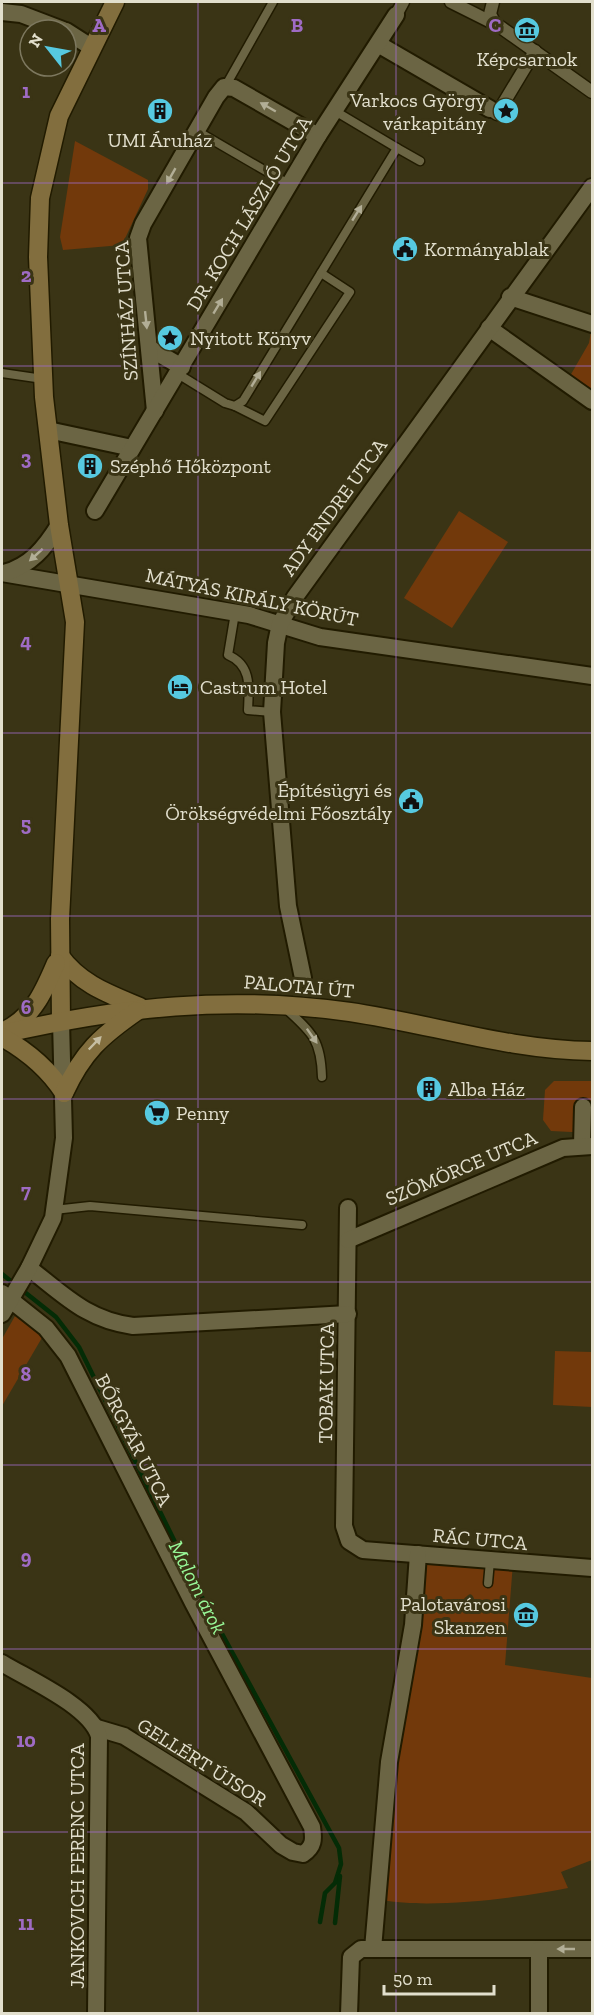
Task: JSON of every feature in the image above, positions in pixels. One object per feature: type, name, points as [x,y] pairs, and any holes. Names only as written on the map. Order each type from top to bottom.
[{"type":"main road","points":[[61,1021],[60,956],[75,622],[59,525],[43,379],[38,268],[40,198],[59,116],[91,47],[116,2]]},
{"type":"main road","points":[[60,956],[68,967],[89,984],[142,1008]]},
{"type":"main road","points":[[60,956],[41,997],[27,1015],[2,1035],[34,1058],[54,1077],[64,1093]]},
{"type":"main road","name":"PALOTAI ÚT","points":[[2,1035],[61,1021],[142,1008],[217,1003],[281,1005],[353,1013],[533,1048],[592,1051]]},
{"type":"main road","points":[[64,1093],[77,1066],[100,1038],[142,1008]]},
{"type":"street","points":[[451,2],[495,24],[592,92]]},
{"type":"street","points":[[493,2],[490,14],[495,24]]},
{"type":"street","name":"DR. KOCH LÁSZLÓ UTCA","points":[[94,511],[318,136],[400,8]]},
{"type":"street","points":[[2,12],[21,14],[31,18]]},
{"type":"street","points":[[78,39],[91,47]]},
{"type":"street","points":[[378,44],[497,114],[535,51]]},
{"type":"street","points":[[224,87],[234,88],[318,136]]},
{"type":"street","name":"SZÍNHÁZ UTCA","points":[[155,411],[138,238],[143,224],[224,87]]},
{"type":"street","name":"ADY ENDRE UTCA","points":[[303,978],[288,906],[272,712],[276,643],[280,624],[295,597],[510,297],[592,187]]},
{"type":"street","points":[[510,297],[592,324]]},
{"type":"street","points":[[489,328],[592,401]]},
{"type":"street","points":[[149,348],[180,370]]},
{"type":"street","points":[[48,430],[132,448]]},
{"type":"street","points":[[2,573],[21,567],[37,555],[59,525]]},
{"type":"street","name":"MÁTYÁS KIRÁLY KÖRÚT","points":[[2,573],[236,613],[320,637],[592,676]]},
{"type":"street","points":[[2,1314],[46,1233],[54,1210],[64,1138],[61,1021]]},
{"type":"street","points":[[583,1107],[587,1145]]},
{"type":"street","name":"SZÖMÖRCE UTCA","points":[[348,1240],[563,1148],[587,1145]]},
{"type":"street","name":"TOBAK UTCA","points":[[348,1208],[344,1526],[349,1541],[363,1550]]},
{"type":"street","points":[[16,1287],[84,1310],[113,1323],[143,1325],[348,1314]]},
{"type":"street","name":"BŐRGYÁR UTCA","points":[[16,1287],[68,1356],[193,1603],[312,1827],[314,1838],[310,1850]]},
{"type":"street","name":"RÁC UTCA","points":[[363,1550],[592,1568]]},
{"type":"street","points":[[373,1949],[389,1762],[413,1625],[418,1554]]},
{"type":"street","name":"JANKOVICH FERENC UTCA","points":[[2,1663],[81,1711],[97,1728],[100,1756],[96,2013]]},
{"type":"street","name":"GELLÉRT ÚJSOR","points":[[97,1728],[124,1736],[246,1812],[281,1845],[293,1852],[303,1854],[310,1850]]},
{"type":"street","points":[[349,2013],[351,1957],[361,1949],[592,1949]]},
{"type":"street","points":[[539,1950],[539,2013]]},
{"type":"lane","name":"SZÍNHÁZ UTCA","points":[[224,87],[273,2]]},
{"type":"lane","points":[[335,111],[420,161]]},
{"type":"lane","points":[[197,131],[290,185]]},
{"type":"lane","points":[[235,406],[243,401],[397,148]]},
{"type":"lane","points":[[180,370],[225,403],[265,421],[350,292],[321,273]]},
{"type":"lane","points":[[2,373],[43,379]]},
{"type":"lane","points":[[236,613],[228,655],[242,664],[248,675],[248,710],[272,712]]},
{"type":"lane","points":[[281,1005],[307,1027],[315,1039],[321,1054],[322,1077]]},
{"type":"lane","points":[[54,1210],[90,1206],[302,1225]]},
{"type":"lane","points":[[488,1583],[490,1561]]},
{"type":"shaded area","points":[[75,141],[148,180],[148,189],[122,245],[63,250],[60,237]]},
{"type":"shaded area","points":[[591,331],[592,389],[570,376],[589,343]]},
{"type":"shaded area","points":[[459,511],[508,542],[452,628],[404,598]]},
{"type":"shaded area","points":[[554,1081],[592,1081],[592,1133],[551,1131],[543,1120],[545,1090]]},
{"type":"shaded area","points":[[15,1316],[43,1336],[2,1406],[2,1339]]},
{"type":"shaded area","points":[[555,1351],[592,1352],[592,1407],[553,1405]]},
{"type":"shaded area","points":[[418,1554],[513,1563],[505,1665],[592,1678],[592,1860],[561,1872],[568,1888],[499,1899],[446,1903],[397,1902],[377,1899]]},
{"type":"waterway","name":"Malom árok","points":[[2,1274],[56,1317],[79,1347],[203,1599],[339,1848],[341,1864],[335,1883],[325,1893],[320,1922]]},
{"type":"waterway","points":[[335,1923],[340,1876]]},
{"type":"place","name":"Képcsarnok","points":[[527,30]]},
{"type":"place","name":"UMI Áruház","points":[[160,111]]},
{"type":"place","name":"Varkocs György várkapitány","points":[[506,111]]},
{"type":"place","name":"Kormányablak","points":[[405,249]]},
{"type":"place","name":"Nyitott Könyv","points":[[170,338]]},
{"type":"place","name":"Széphő Hőközpont","points":[[90,466]]},
{"type":"place","name":"Castrum Hotel","points":[[180,687]]},
{"type":"place","name":"Építésügyi és Örökségvédelmi Főosztály","points":[[411,801]]},
{"type":"place","name":"Alba Ház","points":[[429,1089]]},
{"type":"place","name":"Penny","points":[[157,1113]]},
{"type":"place","name":"Palotavárosi Skanzen","points":[[526,1615]]}]
